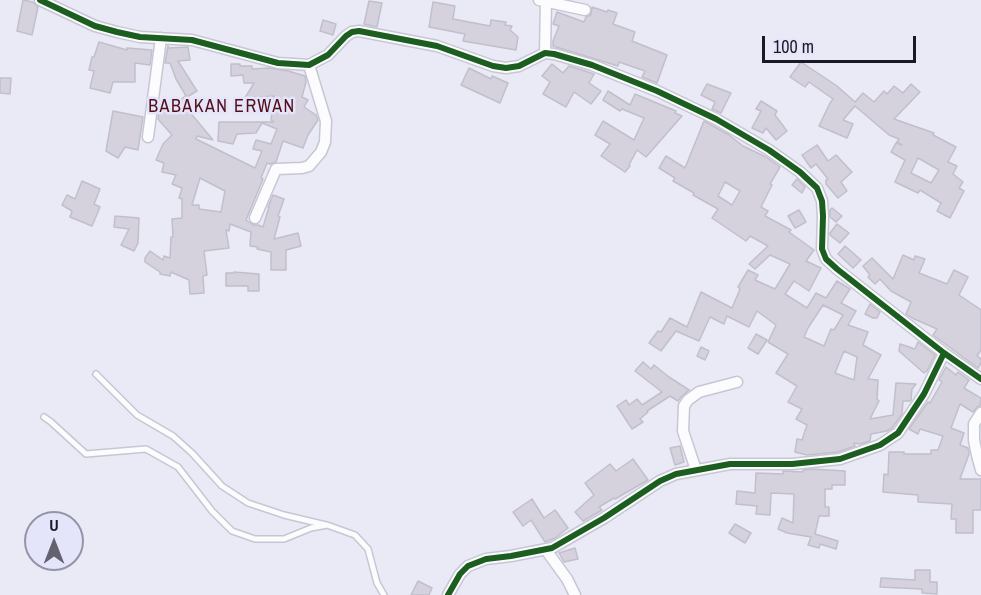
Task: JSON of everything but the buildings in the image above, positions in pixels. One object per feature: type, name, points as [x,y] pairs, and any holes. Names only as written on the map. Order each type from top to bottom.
[{"type":"street","points":[[40,0],[95,26],[140,37],[192,40],[279,63],[309,65],[328,55],[346,36],[359,31],[437,46],[493,66],[506,68],[519,66],[545,53],[592,65],[716,119],[770,150],[800,172],[817,188],[822,201],[822,249],[826,259],[944,353],[981,379]]},
{"type":"street","points":[[538,0],[585,10]]},
{"type":"street","points":[[545,53],[546,0]]},
{"type":"street","points":[[148,137],[161,38]]},
{"type":"street","points":[[255,218],[276,169],[309,166],[321,152],[325,142],[327,121],[309,65]]},
{"type":"street","points":[[448,595],[460,574],[468,566],[486,559],[552,548],[604,518],[660,481],[676,474],[730,464],[792,464],[840,459],[880,445],[897,433],[924,394],[944,353]]},
{"type":"street","points":[[696,470],[683,431],[684,406],[699,392],[737,382]]},
{"type":"street","points":[[981,412],[974,424],[974,440],[981,470]]},
{"type":"street","points":[[546,550],[567,579],[575,595]]},
{"type":"lane","points":[[96,374],[137,415],[173,436],[222,486],[248,503],[355,535],[368,549],[377,583],[384,595]]},
{"type":"lane","points":[[44,417],[86,454],[146,449],[178,467],[212,511],[232,531],[255,539],[284,539],[311,528],[327,525]]},
{"type":"cycle path","points":[[40,0],[95,26],[117,32],[140,37],[192,40],[278,63],[309,65],[328,55],[346,36],[359,31],[437,46],[493,66],[506,68],[519,66],[545,53],[554,54],[592,65],[657,91],[716,119],[769,150],[800,172],[817,188],[822,201],[822,249],[826,259],[944,353],[981,379]]},
{"type":"cycle path","points":[[448,595],[460,574],[468,566],[486,559],[552,548],[604,518],[660,481],[676,474],[730,464],[792,464],[840,459],[880,445],[898,433],[924,394],[944,353]]},
{"type":"district","name":"BABAKAN ERWAN","points":[[222,107]]}]
